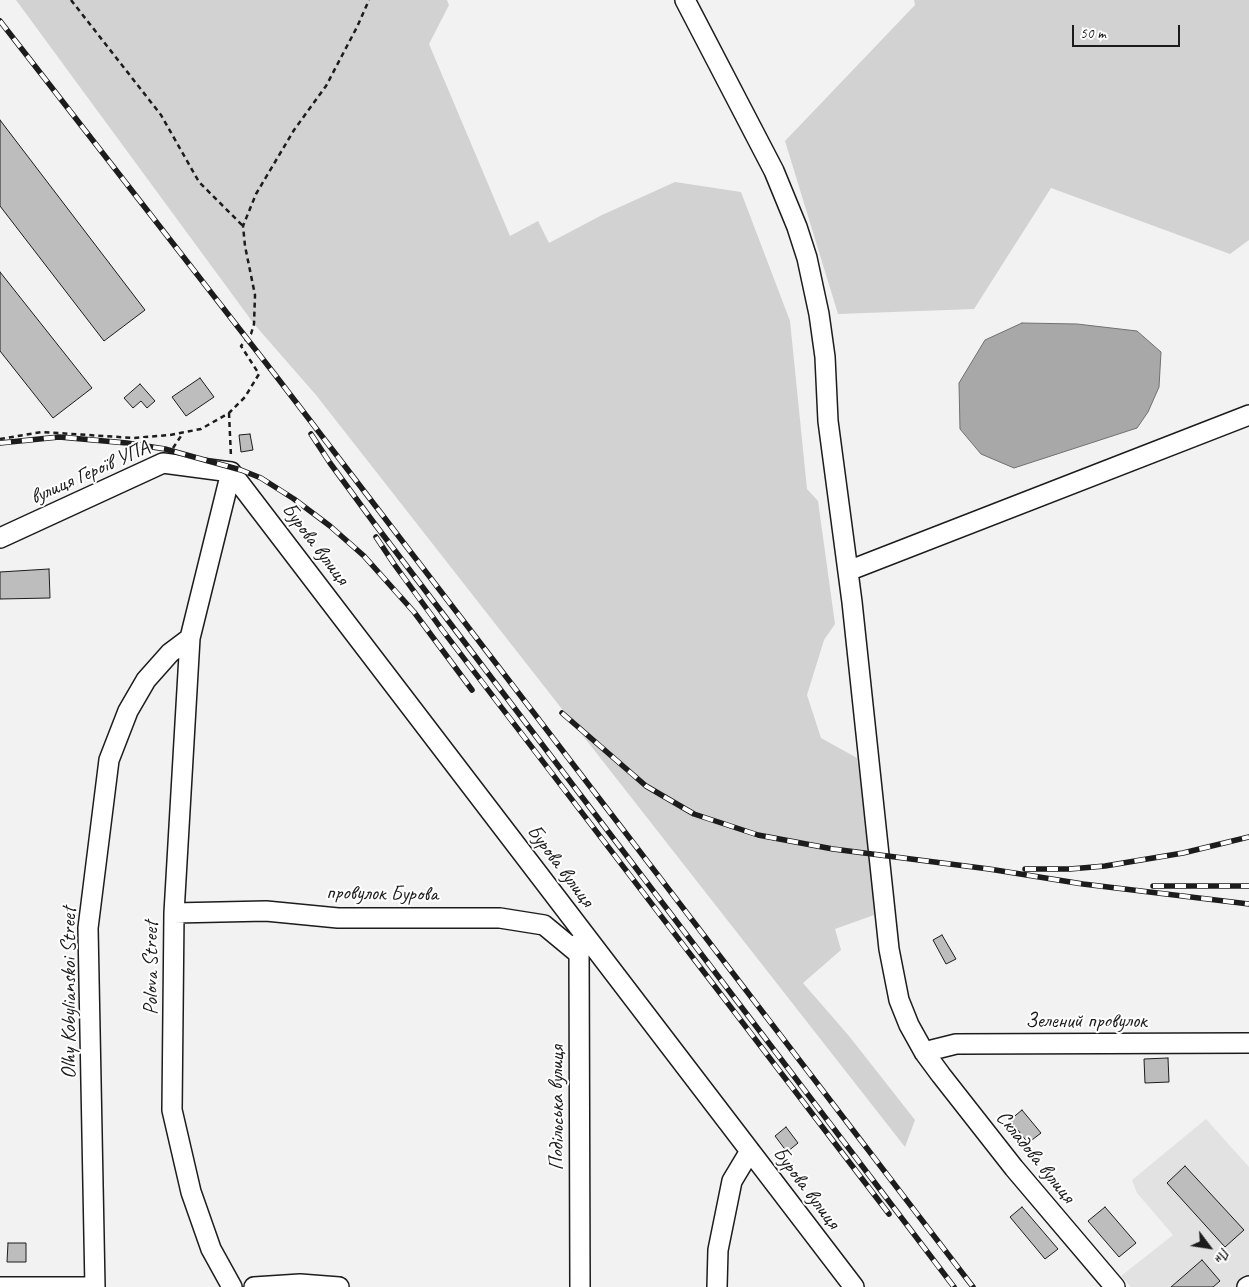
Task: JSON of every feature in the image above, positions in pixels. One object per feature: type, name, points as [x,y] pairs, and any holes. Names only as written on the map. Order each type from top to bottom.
[{"type":"street","name":"Складова вулиця","points":[[685,0],[774,171],[797,227],[819,314],[824,348],[828,421],[848,571],[889,949],[899,1000],[909,1025],[924,1052],[941,1075],[1014,1168],[1115,1287]]},
{"type":"street","points":[[848,571],[1249,415]]},
{"type":"street","name":"вулиця Героїв УПА","points":[[0,538],[163,463],[232,472]]},
{"type":"street","name":"Polova Street","points":[[232,472],[190,638],[174,913],[172,1110],[191,1192],[211,1249],[232,1287]]},
{"type":"street","name":"Бурова вулиця","points":[[232,472],[854,1287]]},
{"type":"street","name":"Olhy Kobylianskoi Street","points":[[95,1287],[88,928],[109,760],[128,711],[146,680],[170,653],[190,638]]},
{"type":"street","name":"провулок Бурова","points":[[174,913],[266,911],[338,918],[500,918],[544,925],[579,954]]},
{"type":"street","name":"Подільська вулиця","points":[[579,928],[580,1287]]},
{"type":"street","name":"Зелений провулок","points":[[924,1052],[956,1044],[1249,1043]]},
{"type":"street","points":[[717,1287],[718,1250],[732,1181],[750,1151]]},
{"type":"street","points":[[254,1287],[300,1284],[339,1287]]},
{"type":"street","points":[[0,1286],[95,1287]]},
{"type":"path","points":[[71,0],[161,115],[199,182],[243,226]]},
{"type":"path","points":[[0,439],[42,432],[134,438],[170,435],[201,429],[229,413],[244,397],[259,374],[241,346],[251,334],[254,324],[255,295],[243,226],[256,194],[294,130],[326,86],[369,0]]},
{"type":"path","points":[[229,413],[232,472]]},
{"type":"shaded area","points":[[16,0],[447,0],[449,5],[429,44],[510,236],[538,221],[549,243],[602,215],[675,182],[741,192],[790,321],[807,489],[818,501],[835,624],[824,640],[807,695],[821,738],[857,758],[872,860],[874,915],[835,929],[841,950],[803,983],[849,1036],[915,1120],[905,1147],[316,395],[254,324]]},
{"type":"shaded area","points":[[914,0],[1249,0],[1249,240],[1230,254],[1051,188],[974,309],[838,314],[785,141],[915,5]]},
{"type":"shaded area","points":[[1022,323],[1077,324],[1137,331],[1161,352],[1159,387],[1148,412],[1137,428],[1014,468],[981,454],[960,429],[959,383],[985,340]]},
{"type":"shaded area","points":[[1206,1119],[1249,1167],[1249,1279],[1239,1287],[1131,1287],[1121,1276],[1173,1235],[1137,1193],[1132,1180]]},
{"type":"building","points":[[0,120],[145,310],[104,341],[0,206]]},
{"type":"building","points":[[0,272],[92,388],[53,418],[0,351]]},
{"type":"building","points":[[200,378],[214,397],[186,416],[172,397]]},
{"type":"building","points":[[140,384],[155,401],[147,408],[141,401],[133,408],[124,398]]},
{"type":"building","points":[[250,434],[253,450],[241,452],[239,435]]},
{"type":"building","points":[[49,569],[50,598],[0,599],[0,572]]},
{"type":"building","points":[[942,935],[956,959],[946,964],[933,940]]},
{"type":"building","points":[[1168,1058],[1169,1082],[1145,1083],[1144,1059]]},
{"type":"building","points":[[1022,1110],[1041,1133],[1028,1143],[1010,1120]]},
{"type":"building","points":[[786,1127],[798,1143],[787,1152],[775,1136]]},
{"type":"building","points":[[1185,1166],[1244,1230],[1225,1247],[1167,1183]]},
{"type":"building","points":[[1022,1207],[1058,1249],[1045,1259],[1010,1217]]},
{"type":"building","points":[[1105,1207],[1136,1243],[1119,1257],[1088,1221]]},
{"type":"building","points":[[8,1243],[26,1243],[26,1262],[7,1262]]},
{"type":"building","points":[[1202,1260],[1220,1281],[1213,1287],[1171,1287]]},
{"type":"railway","points":[[0,21],[276,376],[973,1287]]},
{"type":"railway","points":[[311,434],[374,523],[954,1287]]},
{"type":"railway","points":[[0,443],[59,437],[127,443],[165,449],[241,470],[261,478],[294,499],[330,526],[364,556],[414,612],[472,690]]},
{"type":"railway","points":[[376,537],[443,631],[889,1214]]},
{"type":"railway","points":[[562,713],[646,786],[694,814],[758,835],[833,849],[989,869],[1083,884],[1249,904]]},
{"type":"railway","points":[[1025,869],[1070,869],[1105,866],[1183,853],[1249,837]]},
{"type":"railway","points":[[1153,886],[1249,886]]}]
